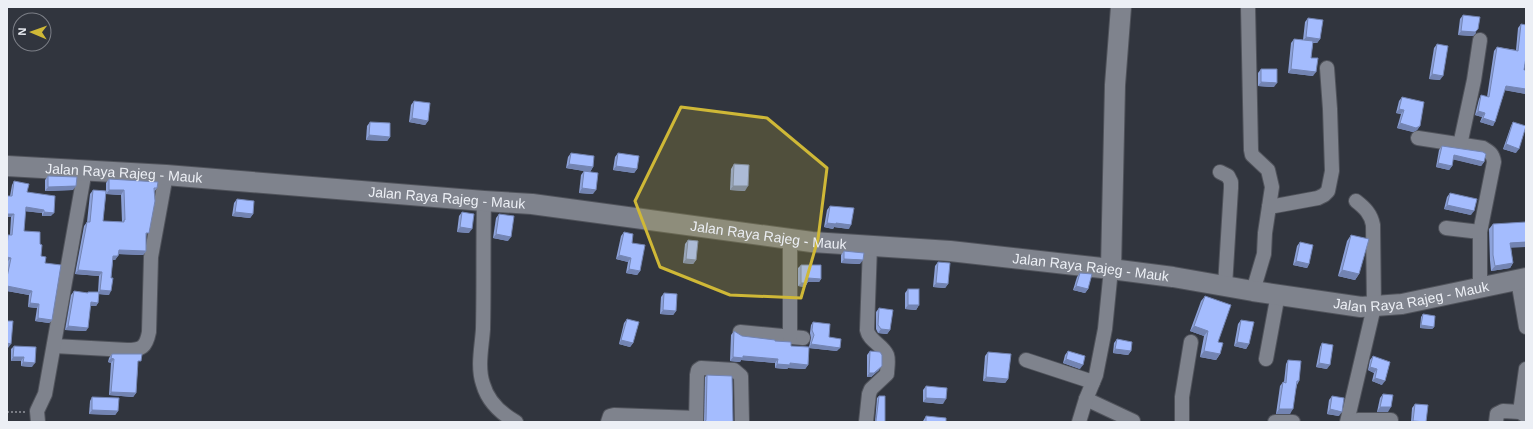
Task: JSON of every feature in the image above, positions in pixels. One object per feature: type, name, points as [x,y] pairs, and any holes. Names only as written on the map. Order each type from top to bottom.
[{"type":"main road","points":[[1111,269],[1115,84],[1121,7]]},
{"type":"main road","name":"Jalan Raya Rajeg - Mauk","points":[[7,166],[166,175],[532,204],[790,239],[950,251],[1111,269],[1173,277],[1346,305],[1374,307],[1402,304],[1522,279]]},
{"type":"street","points":[[1248,7],[1251,150],[1252,155],[1268,170],[1271,179],[1272,196],[1265,233],[1264,254],[1253,291]]},
{"type":"street","points":[[1460,145],[1474,80],[1480,40]]},
{"type":"street","points":[[1269,207],[1318,198],[1328,191],[1332,171],[1330,109],[1326,68]]},
{"type":"street","points":[[1418,138],[1483,148],[1490,152],[1493,156],[1494,162],[1480,232],[1480,288]]},
{"type":"street","points":[[38,417],[45,394],[85,170]]},
{"type":"street","points":[[1220,172],[1228,176],[1232,188],[1225,286]]},
{"type":"street","points":[[54,346],[127,350],[139,350],[144,346],[148,339],[149,332],[151,257],[166,175]]},
{"type":"street","points":[[484,201],[482,378],[487,393],[494,405],[503,415],[516,422]]},
{"type":"street","points":[[1356,201],[1371,217],[1373,225],[1374,307],[1348,422],[1358,420],[1391,420]]},
{"type":"street","points":[[1446,228],[1480,232]]},
{"type":"street","points":[[740,332],[796,337],[790,239]]},
{"type":"street","points":[[866,422],[869,394],[871,389],[887,374],[888,359],[883,349],[870,338],[867,330],[870,246]]},
{"type":"street","points":[[1079,422],[1086,399],[1096,375],[1105,329],[1111,269]]},
{"type":"street","points":[[1522,279],[1526,327]]},
{"type":"street","points":[[1266,359],[1278,294]]},
{"type":"street","points":[[1182,422],[1182,397],[1191,342]]},
{"type":"street","points":[[1026,360],[1093,382]]},
{"type":"street","points":[[608,422],[610,416],[614,415],[648,419],[696,420],[696,382],[698,370],[701,368],[737,371],[741,376],[742,422]]},
{"type":"street","points":[[1496,422],[1500,412],[1523,414],[1526,369]]},
{"type":"street","points":[[1086,399],[1135,422]]},
{"type":"street","points":[[1275,422],[1293,422]]},
{"type":"path","points":[[7,412],[38,417]]},
{"type":"highlighted area","points":[[681,107],[767,118],[827,168],[818,239],[801,298],[730,295],[660,267],[635,201]]},
{"type":"building","points":[[1463,15],[1480,17],[1478,29],[1475,32],[1461,31]]},
{"type":"building","points":[[1308,18],[1323,20],[1320,39],[1306,37]]},
{"type":"building","points":[[1521,24],[1526,25],[1526,57],[1524,70],[1526,70],[1526,89],[1506,86],[1495,122],[1483,118],[1485,113],[1478,111],[1481,95],[1489,97],[1497,47],[1518,51]]},
{"type":"building","points":[[1294,39],[1313,41],[1311,58],[1318,58],[1316,72],[1291,69]]},
{"type":"building","points":[[1437,44],[1448,46],[1443,76],[1432,74]]},
{"type":"building","points":[[1261,69],[1277,69],[1277,83],[1261,82]]},
{"type":"building","points":[[1402,97],[1424,102],[1420,126],[1416,128],[1400,123],[1404,110],[1399,109]]},
{"type":"building","points":[[414,101],[430,103],[428,121],[412,118]]},
{"type":"building","points":[[370,122],[390,123],[390,137],[369,135]]},
{"type":"building","points":[[1513,122],[1526,126],[1519,149],[1506,144]]},
{"type":"building","points":[[1442,146],[1483,152],[1486,154],[1484,162],[1454,155],[1452,166],[1438,163]]},
{"type":"building","points":[[571,153],[594,156],[593,167],[569,164]]},
{"type":"building","points":[[618,153],[639,156],[637,169],[616,166]]},
{"type":"building","points":[[734,164],[749,165],[748,186],[733,186]]},
{"type":"building","points":[[584,171],[598,173],[596,190],[582,188]]},
{"type":"building","points":[[48,176],[77,177],[76,186],[48,187]]},
{"type":"building","points":[[109,179],[158,182],[157,188],[154,188],[155,201],[149,233],[146,233],[146,251],[119,250],[118,256],[113,256],[111,278],[113,278],[111,291],[100,290],[102,272],[78,270],[87,222],[90,222],[93,190],[106,191],[103,221],[124,222],[125,220],[124,190],[109,190]]},
{"type":"building","points":[[14,181],[29,184],[27,192],[55,196],[54,213],[26,207],[24,231],[40,232],[40,244],[42,245],[41,256],[46,257],[45,263],[61,265],[52,320],[38,318],[39,304],[30,303],[32,291],[7,286],[7,277],[11,258],[7,257],[8,235],[12,235],[14,214],[7,214],[7,196],[12,196]]},
{"type":"building","points":[[1450,193],[1477,199],[1474,211],[1447,205]]},
{"type":"building","points":[[237,199],[254,201],[253,214],[235,212]]},
{"type":"building","points":[[830,206],[854,208],[851,225],[827,223]]},
{"type":"building","points":[[462,212],[474,214],[472,229],[460,227]]},
{"type":"building","points":[[499,214],[514,216],[511,237],[496,234]]},
{"type":"building","points":[[1526,222],[1526,242],[1510,243],[1513,263],[1495,266],[1493,255],[1493,224]]},
{"type":"building","points":[[624,232],[633,234],[632,243],[645,245],[640,271],[629,269],[631,258],[619,255]]},
{"type":"building","points":[[1351,235],[1369,239],[1359,274],[1342,270]]},
{"type":"building","points":[[688,240],[698,241],[696,260],[686,259]]},
{"type":"building","points":[[1300,242],[1313,245],[1309,264],[1296,261]]},
{"type":"building","points":[[844,251],[864,253],[863,260],[844,259]]},
{"type":"building","points":[[938,262],[950,263],[948,284],[936,283]]},
{"type":"building","points":[[801,265],[821,265],[821,279],[808,278],[807,283],[801,283]]},
{"type":"building","points":[[1080,273],[1092,274],[1088,289],[1076,286]]},
{"type":"building","points":[[908,289],[919,289],[919,305],[908,305]]},
{"type":"building","points":[[74,291],[88,293],[99,292],[98,303],[91,302],[88,328],[68,326]]},
{"type":"building","points":[[664,293],[677,294],[676,311],[663,310]]},
{"type":"building","points":[[1205,296],[1231,305],[1218,342],[1223,343],[1220,354],[1204,351],[1208,331],[1194,326]]},
{"type":"building","points":[[879,308],[893,310],[890,330],[881,329],[878,325]]},
{"type":"building","points":[[1423,314],[1435,316],[1434,327],[1421,325]]},
{"type":"building","points":[[627,319],[639,322],[633,343],[621,340]]},
{"type":"building","points":[[1241,320],[1254,322],[1249,344],[1237,342]]},
{"type":"building","points":[[7,321],[13,321],[11,344],[7,343]]},
{"type":"building","points":[[813,322],[830,324],[829,337],[841,339],[840,348],[811,344],[814,335],[812,330]]},
{"type":"building","points":[[734,331],[742,336],[791,342],[791,346],[809,347],[808,365],[790,363],[790,365],[777,364],[778,359],[743,356],[743,358],[733,357]]},
{"type":"building","points":[[1117,339],[1132,342],[1131,351],[1115,349]]},
{"type":"building","points":[[1322,343],[1333,345],[1330,365],[1319,363]]},
{"type":"building","points":[[14,346],[36,347],[35,363],[23,362],[24,357],[13,357]]},
{"type":"building","points":[[870,351],[880,352],[882,355],[882,366],[874,373],[869,373]]},
{"type":"building","points":[[1068,351],[1085,356],[1083,365],[1066,359]]},
{"type":"building","points":[[988,352],[1011,354],[1008,379],[986,377]]},
{"type":"building","points":[[112,354],[142,354],[141,361],[138,361],[136,393],[111,392],[114,359],[111,358]]},
{"type":"building","points":[[1373,356],[1390,362],[1385,381],[1375,378],[1377,369],[1370,367]]},
{"type":"building","points":[[1288,360],[1301,361],[1299,381],[1297,381],[1293,409],[1279,409],[1283,382],[1286,383]]},
{"type":"building","points":[[707,375],[732,376],[733,422],[705,422]]},
{"type":"building","points":[[926,386],[947,388],[946,399],[926,398]]},
{"type":"building","points":[[1383,394],[1393,395],[1391,407],[1380,407]]},
{"type":"building","points":[[879,396],[885,396],[885,422],[875,422]]},
{"type":"building","points":[[1332,396],[1344,398],[1342,412],[1330,409]]},
{"type":"building","points":[[92,397],[119,398],[118,411],[92,410]]},
{"type":"building","points":[[1415,404],[1428,405],[1426,422],[1413,421]]},
{"type":"building","points":[[926,416],[946,418],[946,422],[926,422]]}]
